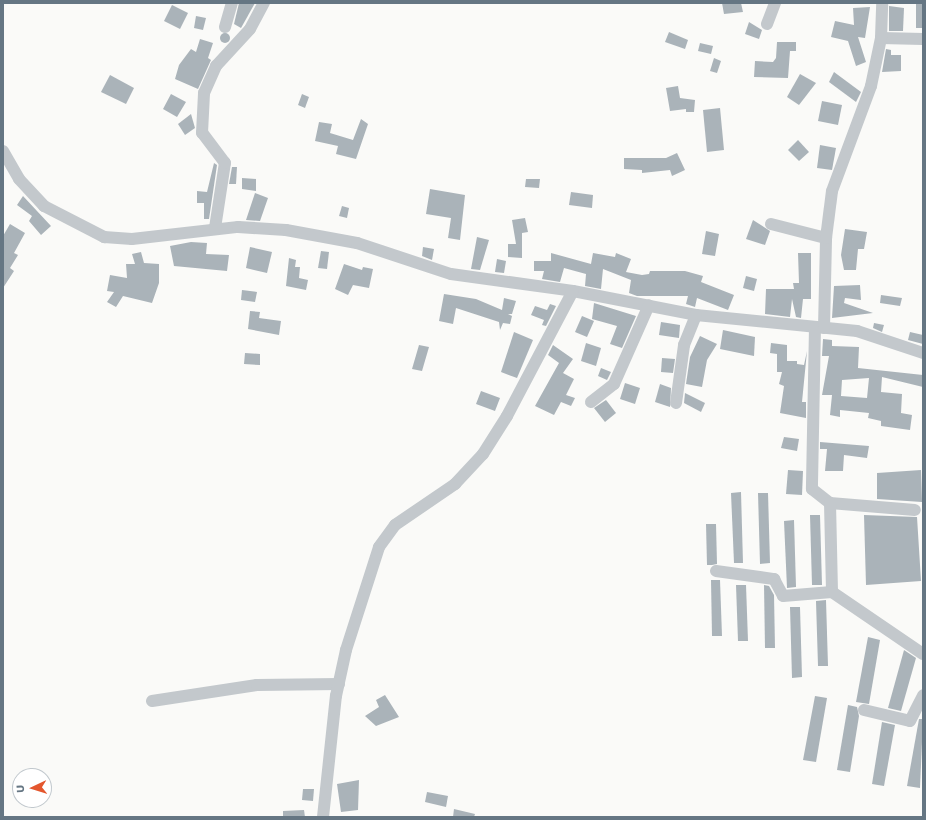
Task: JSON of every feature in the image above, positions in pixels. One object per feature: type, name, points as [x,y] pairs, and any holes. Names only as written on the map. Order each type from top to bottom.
[{"type":"street","points":[[225,27],[232,3]]},
{"type":"street","points":[[215,228],[225,163],[202,133],[204,93],[216,66],[250,29],[264,3]]},
{"type":"street","points":[[767,24],[775,3]]},
{"type":"street","points":[[882,3],[881,38],[871,86],[837,171],[826,238],[811,482],[815,495],[830,503],[915,510]]},
{"type":"street","points":[[881,38],[923,39]]},
{"type":"street","points":[[3,152],[18,179],[44,206],[92,233],[132,239],[215,228],[294,232],[357,243],[451,274],[573,291],[696,315],[872,334],[923,353]]},
{"type":"street","points":[[771,224],[826,238]]},
{"type":"street","points":[[323,817],[329,743],[346,650],[379,548],[386,534],[406,516],[455,484],[483,454],[507,416],[573,291]]},
{"type":"street","points":[[591,402],[614,384],[649,305]]},
{"type":"street","points":[[676,403],[684,345],[696,315]]},
{"type":"street","points":[[830,503],[832,592]]},
{"type":"street","points":[[716,571],[774,579],[783,596],[832,592],[923,654]]},
{"type":"street","points":[[152,701],[257,685],[340,681]]},
{"type":"street","points":[[864,710],[910,721],[923,695]]},
{"type":"building","points":[[239,3],[255,3],[241,28],[234,24]]},
{"type":"building","points":[[722,3],[741,3],[743,12],[724,14]]},
{"type":"building","points":[[916,3],[923,3],[923,28],[916,28]]},
{"type":"building","points":[[172,5],[188,13],[180,29],[164,21]]},
{"type":"building","points":[[889,6],[904,8],[903,31],[889,31]]},
{"type":"building","points":[[870,7],[865,38],[858,37],[866,62],[856,66],[848,41],[831,37],[835,21],[854,25],[853,8]]},
{"type":"building","points":[[196,16],[206,18],[203,30],[194,28]]},
{"type":"building","points":[[749,22],[762,30],[759,39],[745,34]]},
{"type":"building","points":[[669,32],[688,40],[685,49],[665,42]]},
{"type":"building","points":[[223,33],[227,33],[229,34],[229,42],[223,43],[220,40],[220,36]]},
{"type":"building","points":[[200,39],[213,43],[208,58],[211,60],[198,89],[175,79],[179,65],[191,49],[196,52]]},
{"type":"building","points":[[777,42],[796,42],[796,51],[790,51],[788,78],[754,77],[755,61],[773,62],[776,58]]},
{"type":"building","points":[[700,43],[713,46],[711,54],[698,51]]},
{"type":"building","points":[[886,49],[891,50],[891,55],[901,55],[901,71],[882,72]]},
{"type":"building","points":[[714,58],[721,61],[717,73],[710,71]]},
{"type":"building","points":[[834,72],[861,92],[856,102],[829,82]]},
{"type":"building","points":[[800,74],[816,83],[799,105],[787,97]]},
{"type":"building","points":[[110,75],[134,88],[126,104],[101,92]]},
{"type":"building","points":[[678,86],[680,98],[695,100],[694,112],[686,112],[686,109],[670,111],[666,88]]},
{"type":"building","points":[[171,94],[186,102],[177,117],[163,109]]},
{"type":"building","points":[[302,94],[309,97],[305,108],[298,105]]},
{"type":"building","points":[[822,101],[842,105],[838,125],[818,121]]},
{"type":"building","points":[[720,108],[724,150],[707,152],[703,110]]},
{"type":"building","points":[[191,114],[195,128],[185,135],[178,124]]},
{"type":"building","points":[[361,119],[368,124],[356,159],[336,154],[338,146],[315,141],[319,122],[332,124],[330,133],[353,140]]},
{"type":"building","points":[[798,140],[809,152],[799,161],[788,150]]},
{"type":"building","points":[[820,145],[836,148],[832,170],[817,168]]},
{"type":"building","points":[[677,153],[685,170],[672,176],[670,170],[642,173],[642,170],[624,169],[624,158],[666,158]]},
{"type":"building","points":[[214,163],[217,165],[209,219],[204,219],[204,203],[197,203],[197,191],[207,192]]},
{"type":"building","points":[[232,167],[237,167],[236,184],[229,184]]},
{"type":"building","points":[[242,178],[256,179],[256,191],[242,189]]},
{"type":"building","points":[[526,179],[540,179],[539,188],[525,187]]},
{"type":"building","points":[[430,189],[465,195],[460,240],[448,238],[451,218],[426,214]]},
{"type":"building","points":[[571,192],[593,195],[592,208],[569,205]]},
{"type":"building","points":[[255,193],[268,198],[260,221],[246,220]]},
{"type":"building","points":[[23,196],[51,226],[41,235],[29,221],[32,216],[17,205]]},
{"type":"building","points":[[342,206],[349,208],[347,218],[339,216]]},
{"type":"building","points":[[525,218],[528,232],[522,233],[522,258],[508,257],[508,244],[516,244],[512,220]]},
{"type":"building","points":[[753,220],[770,231],[765,245],[746,239]]},
{"type":"building","points":[[10,224],[25,233],[14,253],[18,255],[10,268],[14,271],[3,288],[3,236]]},
{"type":"building","points":[[845,229],[867,232],[864,249],[858,249],[856,270],[844,270],[841,255]]},
{"type":"building","points":[[706,231],[719,234],[715,256],[702,254]]},
{"type":"building","points":[[477,237],[489,240],[480,270],[471,269]]},
{"type":"building","points":[[191,242],[207,243],[206,254],[229,255],[227,271],[174,266],[170,246]]},
{"type":"building","points":[[250,247],[272,252],[267,273],[246,268]]},
{"type":"building","points":[[423,247],[434,249],[432,260],[422,256]]},
{"type":"building","points":[[321,251],[329,252],[327,269],[318,268]]},
{"type":"building","points":[[141,252],[144,263],[159,264],[159,283],[152,303],[123,296],[116,307],[107,302],[114,292],[107,291],[110,275],[127,278],[126,264],[135,264],[132,254]]},
{"type":"building","points":[[551,253],[591,264],[593,253],[615,257],[616,253],[631,259],[626,272],[642,275],[649,274],[650,271],[685,271],[703,276],[701,282],[734,295],[728,310],[697,298],[695,307],[686,304],[688,296],[637,296],[629,293],[631,280],[603,269],[601,289],[585,286],[586,274],[564,268],[560,282],[542,279],[544,271],[534,271],[534,261],[551,261]]},
{"type":"building","points":[[798,253],[811,253],[811,299],[803,299],[801,318],[796,317],[792,299],[790,317],[765,314],[766,289],[794,289],[793,283],[799,283]]},
{"type":"building","points":[[289,258],[296,260],[295,267],[300,267],[299,278],[308,280],[306,290],[286,286]]},
{"type":"building","points":[[497,259],[506,261],[504,273],[495,272]]},
{"type":"building","points":[[344,264],[362,270],[363,267],[373,269],[369,288],[353,285],[348,295],[335,289]]},
{"type":"building","points":[[746,276],[757,279],[754,291],[743,288]]},
{"type":"building","points":[[860,285],[861,300],[845,298],[844,303],[873,313],[832,318],[834,286]]},
{"type":"building","points":[[242,290],[257,292],[255,302],[241,300]]},
{"type":"building","points":[[444,294],[476,299],[502,310],[504,298],[516,301],[512,314],[508,314],[512,316],[510,324],[503,323],[500,330],[499,322],[456,308],[453,324],[439,321]]},
{"type":"building","points":[[881,295],[902,298],[900,306],[880,303]]},
{"type":"building","points":[[594,303],[636,316],[622,348],[610,344],[617,326],[592,319]]},
{"type":"building","points":[[550,304],[556,306],[546,326],[542,325],[544,320],[531,315],[535,306],[547,310]]},
{"type":"building","points":[[250,311],[260,312],[259,318],[281,321],[279,335],[248,329]]},
{"type":"building","points":[[582,316],[594,321],[587,337],[575,332]]},
{"type":"building","points":[[661,322],[680,325],[679,338],[659,335]]},
{"type":"building","points":[[874,323],[884,325],[882,332],[873,328]]},
{"type":"building","points":[[723,330],[755,337],[754,356],[720,349]]},
{"type":"building","points":[[514,332],[533,340],[517,378],[501,372]]},
{"type":"building","points":[[910,332],[923,335],[923,344],[908,340]]},
{"type":"building","points":[[700,336],[717,344],[707,360],[702,387],[686,384],[690,357]]},
{"type":"building","points":[[823,339],[832,340],[832,346],[859,347],[858,368],[923,375],[923,387],[882,377],[881,392],[902,394],[901,413],[912,415],[910,430],[881,426],[881,421],[868,418],[869,413],[840,410],[840,417],[830,415],[832,395],[822,395],[829,356],[822,356]],"holes":[[[869,378],[867,398],[841,396],[842,380]]]},
{"type":"building","points":[[586,343],[601,348],[596,366],[581,361]]},
{"type":"building","points":[[771,343],[787,345],[787,361],[797,361],[797,364],[804,365],[807,351],[802,402],[806,402],[806,418],[780,413],[784,386],[779,384],[782,372],[777,372],[777,354],[770,353]]},
{"type":"building","points":[[419,345],[429,347],[422,371],[412,369]]},
{"type":"building","points":[[553,345],[573,359],[563,373],[574,379],[566,395],[575,398],[571,406],[561,402],[554,415],[535,406],[559,363],[548,355]]},
{"type":"building","points":[[245,353],[260,354],[260,365],[244,364]]},
{"type":"building","points":[[662,358],[675,359],[673,373],[661,372]]},
{"type":"building","points":[[601,368],[611,372],[607,380],[598,376]]},
{"type":"building","points":[[625,383],[640,388],[635,404],[620,399]]},
{"type":"building","points":[[660,384],[671,388],[670,407],[655,402]]},
{"type":"building","points":[[481,391],[500,398],[495,411],[476,404]]},
{"type":"building","points":[[685,393],[705,403],[701,412],[684,403]]},
{"type":"building","points":[[606,400],[616,413],[605,422],[594,408]]},
{"type":"building","points":[[784,437],[799,439],[797,451],[781,448]]},
{"type":"building","points":[[820,442],[869,446],[867,458],[844,455],[843,471],[825,471],[827,449],[820,449]]},
{"type":"building","points":[[788,470],[803,471],[802,495],[786,494]]},
{"type":"building","points":[[921,470],[922,502],[877,499],[877,473]]},
{"type":"building","points":[[741,492],[743,563],[734,563],[731,493]]},
{"type":"building","points":[[758,493],[768,493],[770,563],[760,564]]},
{"type":"building","points":[[810,515],[820,515],[822,585],[812,585]]},
{"type":"building","points":[[864,515],[917,517],[921,581],[866,585]]},
{"type":"building","points":[[794,520],[796,587],[787,588],[784,521]]},
{"type":"building","points":[[706,524],[716,524],[717,564],[707,565]]},
{"type":"building","points":[[711,580],[720,580],[722,636],[712,636]]},
{"type":"building","points":[[736,585],[746,585],[748,641],[738,641]]},
{"type":"building","points":[[764,585],[769,586],[774,595],[775,648],[765,648]]},
{"type":"building","points":[[826,600],[828,666],[818,666],[816,601]]},
{"type":"building","points":[[790,607],[800,607],[802,677],[792,678]]},
{"type":"building","points":[[868,637],[880,640],[869,704],[856,702]]},
{"type":"building","points":[[904,650],[916,658],[901,711],[888,708]]},
{"type":"building","points":[[385,695],[399,717],[376,726],[365,716],[379,707],[376,700]]},
{"type":"building","points":[[815,696],[827,698],[816,762],[803,760]]},
{"type":"building","points":[[848,705],[857,707],[859,716],[850,772],[837,770]]},
{"type":"building","points":[[919,719],[923,719],[920,788],[907,786]]},
{"type":"building","points":[[882,722],[895,725],[884,786],[872,784]]},
{"type":"building","points":[[359,780],[358,810],[341,812],[337,784]]},
{"type":"building","points":[[303,789],[314,789],[313,801],[302,800]]},
{"type":"building","points":[[427,792],[448,796],[446,807],[425,802]]},
{"type":"building","points":[[454,809],[475,814],[474,817],[453,817]]},
{"type":"building","points":[[304,810],[305,817],[283,817],[283,811]]}]
